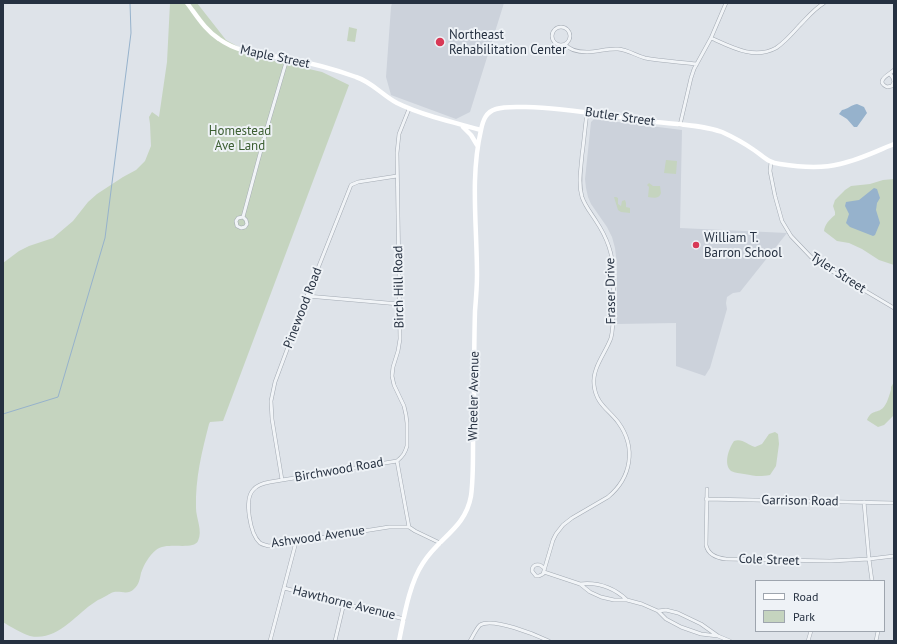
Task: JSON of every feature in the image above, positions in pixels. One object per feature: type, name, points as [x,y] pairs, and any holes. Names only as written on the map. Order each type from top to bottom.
[{"type":"street","name":"Maple Street","points":[[187,3],[201,23],[213,34],[238,50],[287,59],[357,77],[369,82],[391,100],[409,109]]},
{"type":"street","points":[[680,125],[691,78],[711,38],[726,3]]},
{"type":"street","points":[[711,38],[744,52],[758,53],[767,51],[776,48],[815,9],[824,3]]},
{"type":"street","points":[[565,44],[570,38],[568,31],[565,28],[558,28],[553,34],[554,40],[557,44],[565,44],[569,48],[578,51],[592,52],[618,49],[649,58],[697,64]]},
{"type":"street","points":[[243,217],[287,59]]},
{"type":"street","points":[[890,74],[894,82],[892,86],[887,87],[882,81],[884,76],[890,74],[894,70]]},
{"type":"street","name":"Butler Street","points":[[481,130],[486,115],[492,110],[501,107],[534,107],[709,129],[722,133],[752,149],[771,162],[801,166],[832,166],[847,162],[894,144]]},
{"type":"street","points":[[409,109],[481,130]]},
{"type":"street","name":"Birch Hill Road","points":[[397,461],[402,458],[405,453],[407,423],[404,406],[394,385],[392,376],[399,345],[396,153],[402,125],[409,109]]},
{"type":"street","name":"Fraser Drive","points":[[580,584],[544,570],[551,546],[556,534],[567,522],[612,493],[624,479],[629,461],[629,448],[626,435],[619,423],[600,402],[596,394],[593,380],[595,371],[611,338],[614,319],[614,273],[612,254],[607,241],[585,204],[581,192],[580,177],[587,113]]},
{"type":"street","points":[[460,124],[471,134],[477,145]]},
{"type":"street","name":"Wheeler Avenue","points":[[399,641],[417,573],[427,557],[458,525],[464,517],[469,504],[473,468],[475,311],[477,275],[475,216],[476,159],[477,145],[481,130]]},
{"type":"street","name":"Tyler Street","points":[[771,162],[770,171],[774,196],[782,221],[791,236],[811,257],[825,267],[894,308]]},
{"type":"street","name":"Pinewood Road","points":[[282,480],[272,419],[272,394],[307,296],[351,185],[358,182],[397,176]]},
{"type":"street","points":[[307,296],[399,304]]},
{"type":"street","name":"Birchwood Road","points":[[253,489],[264,483],[397,461],[409,526]]},
{"type":"street","name":"Ashwood Avenue","points":[[253,489],[249,498],[251,525],[257,539],[264,545],[269,546],[383,528],[409,526]]},
{"type":"street","name":"Cole Street","points":[[707,489],[706,545],[709,552],[715,557],[726,559],[841,561],[894,556]]},
{"type":"street","name":"Garrison Road","points":[[706,499],[894,503]]},
{"type":"street","points":[[864,502],[868,559],[872,580]]},
{"type":"street","points":[[409,526],[415,531],[440,543]]},
{"type":"street","points":[[270,641],[296,542]]},
{"type":"street","points":[[580,584],[590,592],[602,597],[614,600],[627,600],[642,604],[658,611],[666,619],[682,627],[701,634],[718,636]]},
{"type":"street","points":[[580,584],[605,586],[617,592],[627,600]]},
{"type":"street","name":"Hawthorne Avenue","points":[[284,588],[404,619]]},
{"type":"street","points":[[335,641],[344,603]]},
{"type":"street","points":[[658,611],[670,611],[686,616],[705,626],[718,636],[730,641]]},
{"type":"street","points":[[470,641],[480,625],[491,622],[508,626],[549,641]]},
{"type":"shaded area","name":"Northeast Rehabilitation Center","points":[[392,3],[504,3],[470,112],[456,119],[391,95],[386,77]]},
{"type":"shaded area","name":"William T. Barron School","points":[[594,119],[682,130],[680,228],[787,233],[740,292],[733,293],[727,297],[727,309],[710,368],[705,376],[676,366],[676,323],[617,324],[617,264],[615,248],[607,227],[591,204],[586,188],[585,179],[591,122]]},
{"type":"green space","name":"Homestead Ave Land","points":[[170,3],[197,3],[226,40],[257,57],[322,72],[349,85],[223,421],[210,422],[209,424],[197,486],[196,512],[200,529],[198,541],[195,544],[185,546],[161,547],[151,555],[145,563],[140,579],[132,591],[111,593],[88,607],[66,626],[49,635],[40,637],[30,636],[3,622],[3,263],[19,251],[29,246],[53,238],[73,221],[88,202],[97,194],[136,170],[145,161],[151,146],[149,117],[152,112],[159,117],[167,62]]},
{"type":"green space","points":[[349,27],[357,29],[355,42],[347,41]]},
{"type":"green space","points":[[666,160],[677,161],[676,174],[664,173]]},
{"type":"green space","points":[[894,179],[894,265],[879,260],[849,243],[837,241],[824,231],[825,226],[835,215],[833,206],[835,200],[845,190],[851,186]]},
{"type":"green space","points":[[649,183],[653,186],[660,186],[661,193],[658,197],[648,197],[649,187],[647,185]]},
{"type":"green space","points":[[614,197],[618,198],[618,204],[621,206],[622,201],[625,200],[626,207],[630,208],[630,213],[621,212],[618,210]]},
{"type":"green space","points":[[894,382],[894,415],[884,425],[878,427],[867,420],[872,413],[883,408],[887,402]]},
{"type":"green space","points":[[775,432],[778,434],[779,444],[776,466],[770,475],[754,476],[731,471],[727,464],[727,460],[730,448],[734,441],[742,441],[755,447],[762,444],[769,434]]},
{"type":"water","points":[[857,104],[864,107],[867,113],[857,127],[854,127],[847,119],[839,114],[842,110]]},
{"type":"water","points":[[874,188],[877,189],[880,198],[877,203],[876,210],[880,223],[875,235],[873,236],[850,227],[846,223],[849,214],[845,206],[846,202],[859,200]]},
{"type":"waterway","points":[[3,414],[58,397],[105,238],[131,33],[130,3]]},
{"type":"place","name":"Northeast Rehabilitation Center","points":[[440,42]]},
{"type":"place","name":"William T. Barron School","points":[[696,245]]}]
